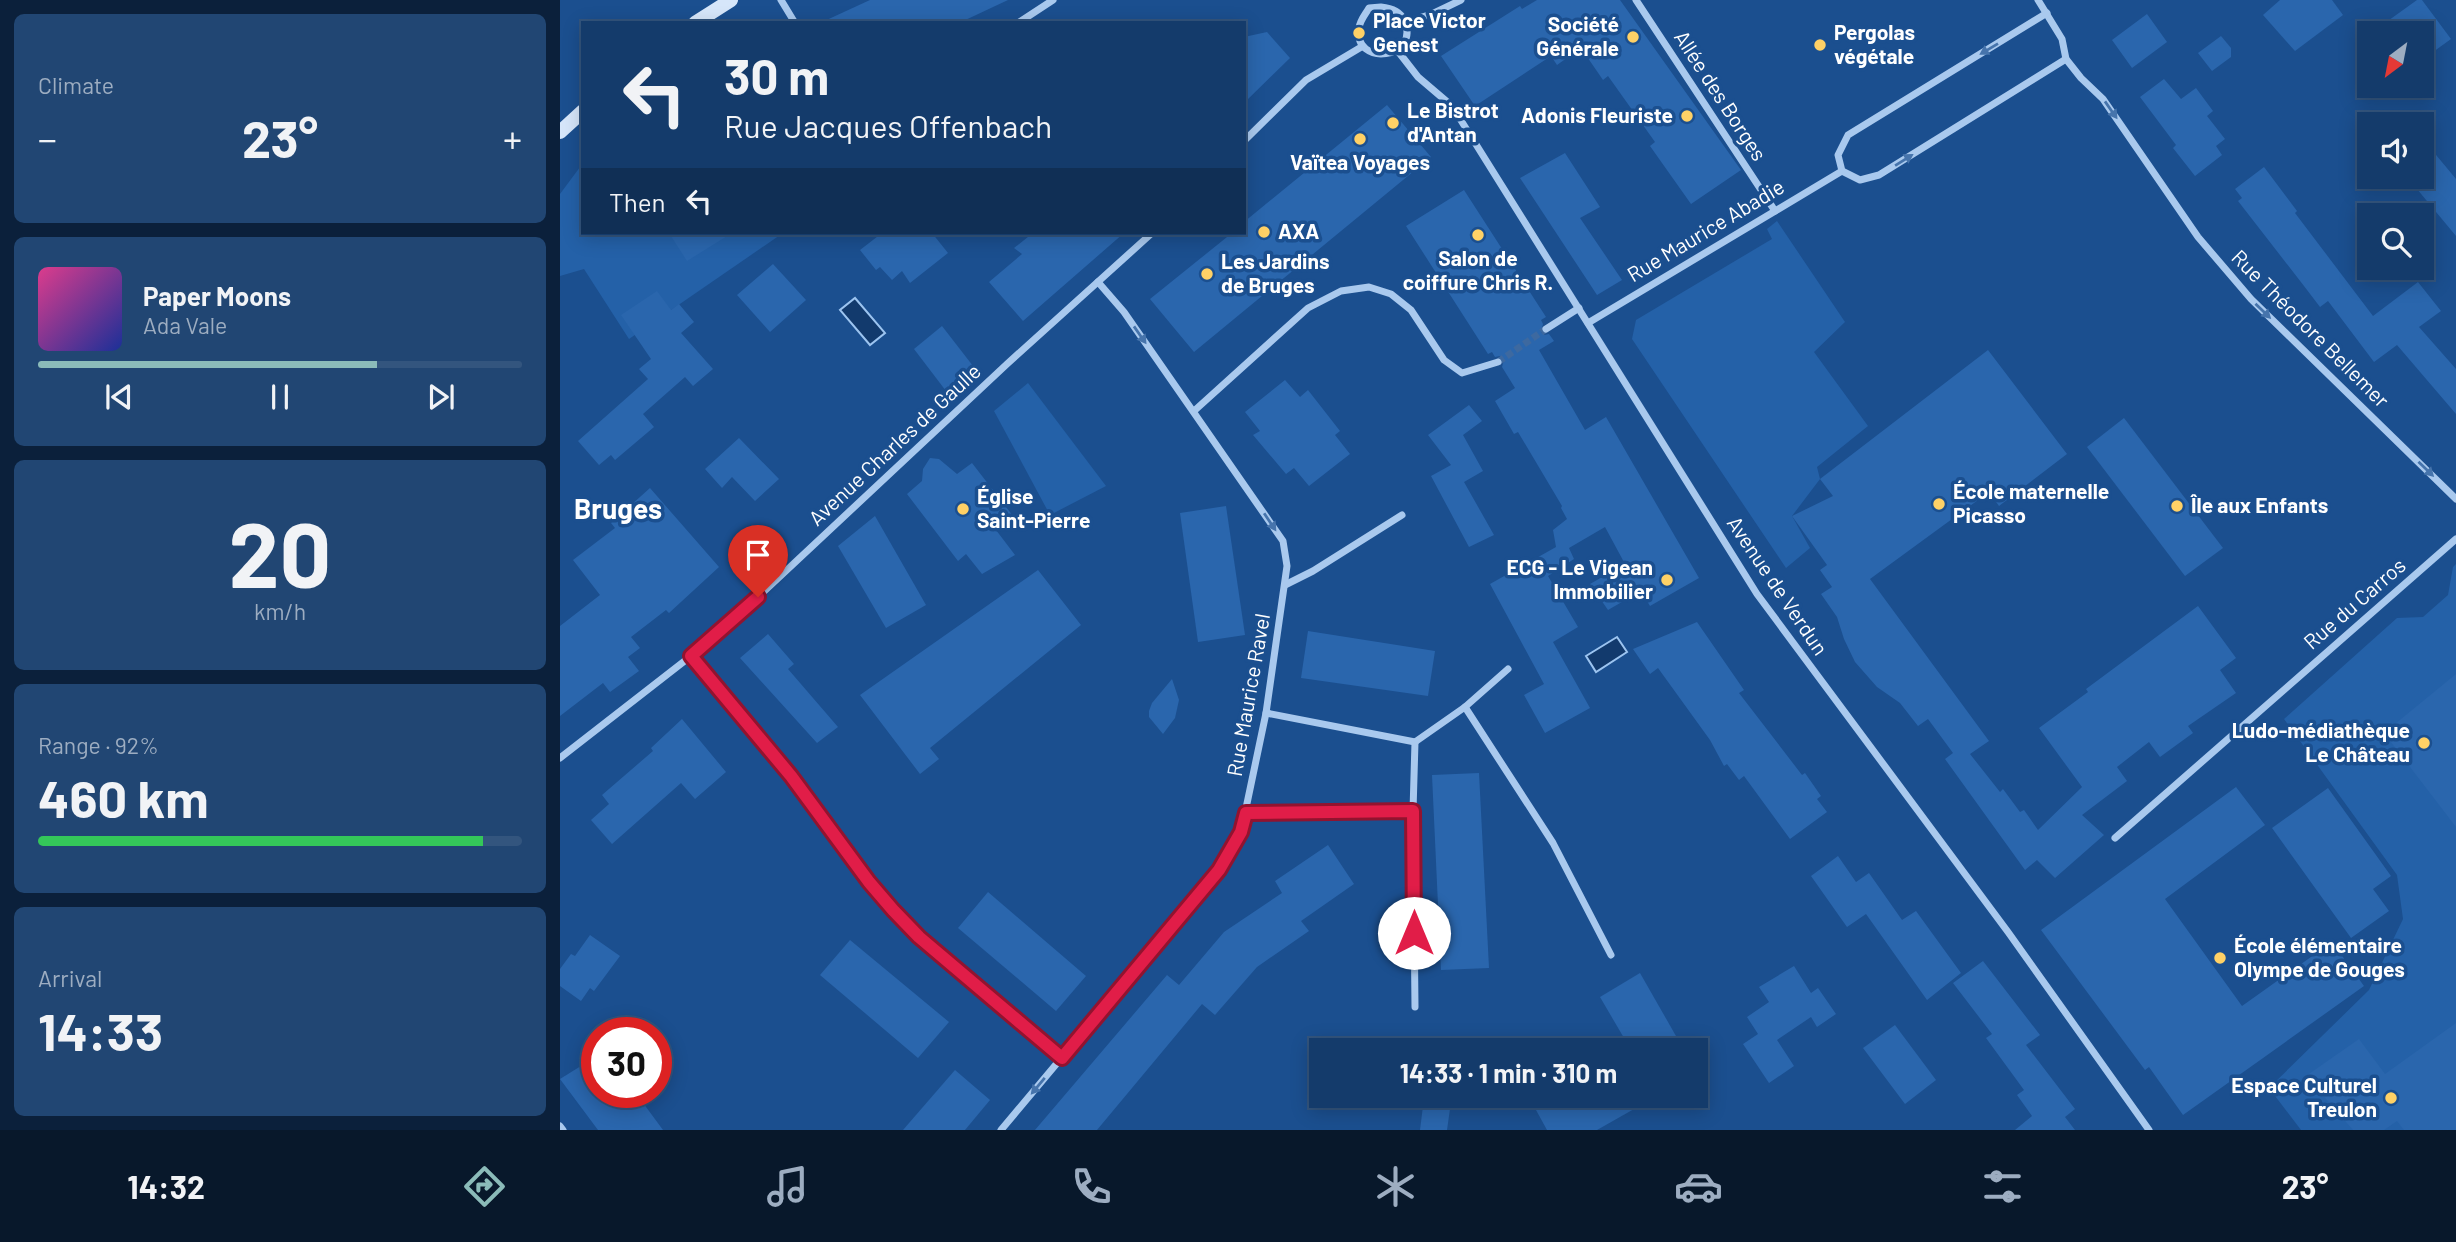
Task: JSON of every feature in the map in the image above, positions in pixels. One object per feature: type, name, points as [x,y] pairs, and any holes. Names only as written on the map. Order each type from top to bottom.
[{"type":"main road","points":[[698,21],[731,0]]},
{"type":"main road","points":[[560,132],[581,113]]},
{"type":"street","points":[[781,0],[794,21]]},
{"type":"street","points":[[1021,21],[1053,0]]},
{"type":"street","points":[[1363,0],[1369,8]]},
{"type":"street","points":[[1405,22],[1432,14],[1461,0]]},
{"type":"street","name":"Allée des Borges","points":[[1636,0],[1775,211]]},
{"type":"street","name":"Rue Théodore Bellemer","points":[[2038,0],[2063,38],[2066,59],[2103,99],[2198,237],[2251,299],[2456,499]]},
{"type":"street","points":[[1369,8],[1395,10],[1405,22],[1406,37],[1391,54],[1377,54],[1363,46],[1358,32],[1359,24],[1369,8]]},
{"type":"street","points":[[2047,13],[1848,135],[1838,155],[1842,171],[1860,180],[1879,176],[2066,59]]},
{"type":"street","points":[[1246,139],[1306,80],[1363,46]]},
{"type":"street","name":"Avenue de Verdun","points":[[1397,50],[1419,77],[1452,106],[1757,594],[2000,921],[2149,1130]]},
{"type":"street","name":"Rue Maurice Abadie","points":[[1588,323],[1842,171]]},
{"type":"street","name":"Avenue Charles de Gaulle","points":[[560,758],[691,656],[799,560],[1007,364],[1151,235]]},
{"type":"street","name":"Rue Maurice Ravel","points":[[1001,1130],[1219,870],[1241,832],[1266,713],[1285,585],[1287,566],[1283,541],[1124,313],[1098,282]]},
{"type":"street","points":[[1194,411],[1308,308],[1341,292],[1369,287],[1391,294],[1411,310],[1444,360],[1462,373],[1498,362]]},
{"type":"street","points":[[1546,329],[1579,308]]},
{"type":"street","points":[[1285,585],[1313,571],[1402,515]]},
{"type":"street","name":"Rue du Carros","points":[[2115,838],[2456,539]]},
{"type":"street","points":[[691,656],[791,776],[869,882],[893,910],[919,937],[1062,1058]]},
{"type":"street","points":[[1266,713],[1415,742],[1465,707],[1508,669]]},
{"type":"street","points":[[1465,707],[1553,843],[1611,955]]},
{"type":"street","points":[[1415,742],[1415,1007]]},
{"type":"street","points":[[1246,813],[1413,811]]},
{"type":"street","points":[[560,1126],[564,1130]]},
{"type":"shaded area","points":[[581,166],[581,235],[780,235],[629,339],[584,269],[560,276],[560,194]]},
{"type":"shaded area","points":[[1777,221],[1845,322],[1814,352],[1868,426],[1817,467],[1820,479],[1792,516],[1810,548],[1786,568],[1632,339],[1636,320],[1772,239],[1767,229]]},
{"type":"shaded area","points":[[855,298],[885,333],[870,345],[840,310]]},
{"type":"shaded area","points":[[1028,383],[1106,486],[1050,515],[994,411]]},
{"type":"shaded area","points":[[2456,564],[2456,1130],[2301,1130],[2269,1088],[2369,990],[2403,919],[2397,875],[2284,719],[2397,618],[2423,617],[2448,595],[2453,567]]},
{"type":"shaded area","points":[[1617,637],[1627,652],[1596,672],[1586,656]]},
{"type":"building","points":[[870,0],[1008,0],[963,21],[824,21]]},
{"type":"building","points":[[1537,0],[1620,0],[1741,170],[1691,204],[1650,146],[1655,142],[1608,76],[1603,80],[1581,48],[1557,65],[1551,56],[1475,106],[1441,56],[1520,6],[1522,9]]},
{"type":"building","points":[[2280,0],[2332,0],[2343,15],[2295,51],[2263,15]]},
{"type":"building","points":[[2417,0],[2422,0],[2451,39],[2434,51],[2434,21],[2388,21]]},
{"type":"building","points":[[2147,14],[2167,42],[2132,68],[2112,40]]},
{"type":"building","points":[[1267,32],[1290,58],[1246,101],[1246,37]]},
{"type":"building","points":[[2221,36],[2231,48],[2231,57],[2212,71],[2198,53]]},
{"type":"building","points":[[2164,79],[2181,99],[2196,88],[2213,111],[2207,116],[2225,139],[2216,146],[2222,155],[2195,176],[2173,148],[2176,145],[2140,97]]},
{"type":"building","points":[[1387,105],[1431,157],[1194,352],[1150,299],[1230,235],[1246,235],[1246,220]]},
{"type":"building","points":[[2434,152],[2456,179],[2456,236],[2434,210],[2434,203],[2429,203],[2417,189],[2434,189]]},
{"type":"building","points":[[1565,153],[1600,207],[1580,218],[1622,280],[1597,295],[1520,178]]},
{"type":"building","points":[[2264,167],[2297,211],[2295,213],[2373,316],[2418,282],[2441,311],[2419,327],[2456,369],[2456,414],[2397,345],[2374,362],[2328,301],[2320,307],[2238,201],[2242,198],[2235,189]]},
{"type":"building","points":[[1464,190],[1546,317],[1541,320],[1541,332],[1544,335],[1549,334],[1554,341],[1539,350],[1585,430],[1606,417],[1699,578],[1650,606],[1641,591],[1608,610],[1590,584],[1625,564],[1605,527],[1569,548],[1574,559],[1548,576],[1578,627],[1553,642],[1590,708],[1545,733],[1524,695],[1544,684],[1490,584],[1556,547],[1553,530],[1567,519],[1518,432],[1514,434],[1495,401],[1515,388],[1502,367],[1504,360],[1500,356],[1495,357],[1492,352],[1488,354],[1406,226]]},
{"type":"building","points":[[670,235],[729,235],[687,261]]},
{"type":"building","points":[[879,235],[934,235],[948,253],[910,283],[902,271],[892,280],[880,267],[876,270],[860,250]]},
{"type":"building","points":[[1030,235],[1122,235],[1023,321],[989,282],[1022,254],[1014,248]]},
{"type":"building","points":[[773,264],[806,300],[770,332],[737,295]]},
{"type":"building","points":[[657,291],[671,310],[679,304],[694,322],[681,333],[713,369],[693,386],[685,377],[643,414],[654,427],[615,460],[611,455],[599,465],[578,441],[648,379],[639,369],[651,359],[621,315]]},
{"type":"building","points":[[942,326],[973,366],[946,391],[914,349]]},
{"type":"building","points":[[1988,350],[2067,454],[1999,506],[1989,492],[1870,579],[1989,741],[1970,754],[2000,792],[2003,789],[2020,812],[2024,810],[2038,830],[2082,787],[2039,728],[2088,692],[2086,689],[2198,606],[2236,658],[2220,670],[2236,693],[2188,726],[2193,733],[2160,757],[2149,742],[2117,767],[2127,781],[2082,815],[2104,835],[2055,878],[2037,860],[2025,870],[1945,759],[1953,753],[1928,719],[1918,726],[1900,703],[1877,687],[1855,662],[1837,617],[1821,594],[1832,587],[1820,570],[1827,565],[1792,516],[1833,496],[1820,479]]},
{"type":"building","points":[[1285,380],[1300,397],[1308,390],[1340,431],[1335,435],[1350,454],[1309,486],[1294,468],[1286,474],[1253,435],[1260,431],[1245,412]]},
{"type":"building","points":[[1469,405],[1482,421],[1463,435],[1483,471],[1464,482],[1494,535],[1469,547],[1431,476],[1451,465],[1428,435]]},
{"type":"building","points":[[2124,418],[2223,548],[2185,576],[2087,447]]},
{"type":"building","points":[[739,438],[779,479],[755,501],[732,477],[722,488],[705,469]]},
{"type":"building","name":"Église Saint-Pierre","points":[[930,458],[939,459],[957,474],[972,463],[1013,516],[996,530],[1015,555],[982,574],[966,554],[958,561],[907,494],[922,481],[923,469]]},
{"type":"building","points":[[650,488],[719,567],[669,613],[666,610],[631,637],[640,648],[628,657],[639,671],[610,692],[603,683],[560,716],[560,626],[600,595],[573,560],[615,528],[611,523]]},
{"type":"building","points":[[1226,506],[1245,635],[1198,642],[1180,513]]},
{"type":"building","points":[[875,516],[926,605],[886,628],[838,546]]},
{"type":"building","points":[[1038,570],[1081,625],[930,748],[939,759],[920,774],[860,695]]},
{"type":"building","points":[[1697,622],[1744,690],[1739,693],[1821,796],[1817,799],[1827,812],[1790,839],[1744,776],[1739,780],[1727,764],[1724,766],[1710,740],[1658,668],[1650,674],[1633,649]]},
{"type":"building","points":[[1308,631],[1435,651],[1428,696],[1301,678]]},
{"type":"building","points":[[768,634],[794,664],[788,669],[838,727],[817,743],[740,658]]},
{"type":"building","name":"Ludo-médiathèque Le Château","points":[[2456,674],[2456,827],[2384,733]]},
{"type":"building","points":[[1172,679],[1179,700],[1175,718],[1163,734],[1149,717],[1149,711],[1152,703]]},
{"type":"building","points":[[682,719],[726,772],[695,799],[681,783],[612,844],[591,820],[609,804],[602,795],[653,751],[651,748]]},
{"type":"building","points":[[1479,773],[1489,968],[1441,970],[1432,775]]},
{"type":"building","points":[[2236,787],[2265,825],[2165,899],[2242,1006],[2332,942],[2364,986],[2183,1115],[2149,1067],[2145,1070],[2041,930]]},
{"type":"building","points":[[2328,788],[2391,876],[2373,889],[2389,911],[2351,938],[2272,828]]},
{"type":"building","points":[[1328,845],[1354,884],[1301,921],[1309,931],[1257,967],[1215,1015],[1202,1004],[1097,1130],[1035,1130],[1167,975],[1179,985],[1224,932],[1282,893],[1275,881]]},
{"type":"building","points":[[1838,856],[1856,882],[1869,873],[1902,920],[1916,911],[1961,973],[1927,1000],[1866,914],[1847,927],[1811,876]]},
{"type":"building","points":[[988,892],[1086,976],[1056,1011],[958,928]]},
{"type":"building","points":[[590,935],[620,956],[594,991],[590,988],[581,1001],[560,986],[560,969],[571,954],[575,956]]},
{"type":"building","points":[[850,940],[949,1022],[918,1058],[820,975]]},
{"type":"building","points":[[1983,961],[2040,1035],[2026,1045],[2075,1109],[2065,1117],[2075,1130],[2015,1130],[2032,1116],[2017,1095],[2024,1090],[1986,1038],[1992,1034],[1953,983]]},
{"type":"building","points":[[1794,966],[1811,993],[1818,988],[1836,1014],[1817,1027],[1811,1017],[1777,1040],[1794,1066],[1769,1083],[1743,1044],[1758,1034],[1747,1017],[1769,1002],[1759,987]]},
{"type":"building","points":[[1640,973],[1677,1038],[1624,1038],[1600,997]]},
{"type":"building","name":"Espace Culturel Treulon","points":[[2456,1023],[2456,1130],[2404,1130],[2397,1121],[2384,1130],[2353,1130],[2306,1076],[2359,1039],[2385,1074]]},
{"type":"building","points":[[1895,1025],[1936,1080],[1905,1104],[1863,1048]]},
{"type":"building","points":[[581,1066],[581,1107],[560,1079]]},
{"type":"building","points":[[955,1070],[990,1100],[965,1130],[903,1130]]},
{"type":"building","points":[[582,1108],[647,1108],[663,1130],[598,1130]]},
{"type":"building","points":[[1423,1108],[1450,1109],[1447,1130],[1420,1130]]},
{"type":"building","points":[[1636,1108],[1597,1130],[1547,1130],[1536,1110]]},
{"type":"tunnel","points":[[1498,362],[1546,329]]},
{"type":"place","name":"Place Victor Genest","points":[[1359,33]]},
{"type":"place","name":"Société Générale","points":[[1633,37]]},
{"type":"place","name":"Pergolas végétale","points":[[1820,45]]},
{"type":"place","name":"Adonis Fleuriste","points":[[1687,116]]},
{"type":"place","name":"Le Bistrot d'Antan","points":[[1393,123]]},
{"type":"place","name":"Vaïtea Voyages","points":[[1360,139]]},
{"type":"place","name":"AXA","points":[[1264,232]]},
{"type":"place","name":"Salon de coiffure Chris R.","points":[[1478,235]]},
{"type":"place","name":"Les Jardins de Bruges","points":[[1207,274]]},
{"type":"place","name":"École maternelle Picasso","points":[[1939,504]]},
{"type":"place","name":"Île aux Enfants","points":[[2177,506]]},
{"type":"place","name":"Église Saint-Pierre","points":[[963,509]]},
{"type":"place","name":"ECG - Le Vigean Immobilier","points":[[1667,580]]},
{"type":"place","name":"Ludo-médiathèque Le Château","points":[[2424,743]]},
{"type":"place","name":"École élémentaire Olympe de Gouges","points":[[2220,958]]},
{"type":"place","name":"Espace Culturel Treulon","points":[[2391,1098]]},
{"type":"district","name":"Bruges","points":[[618,509]]},
{"type":"route","points":[[758,597],[691,656],[791,776],[869,882],[893,910],[919,937],[1062,1058],[1219,870],[1241,832],[1246,813],[1413,811],[1414,933]]}]
